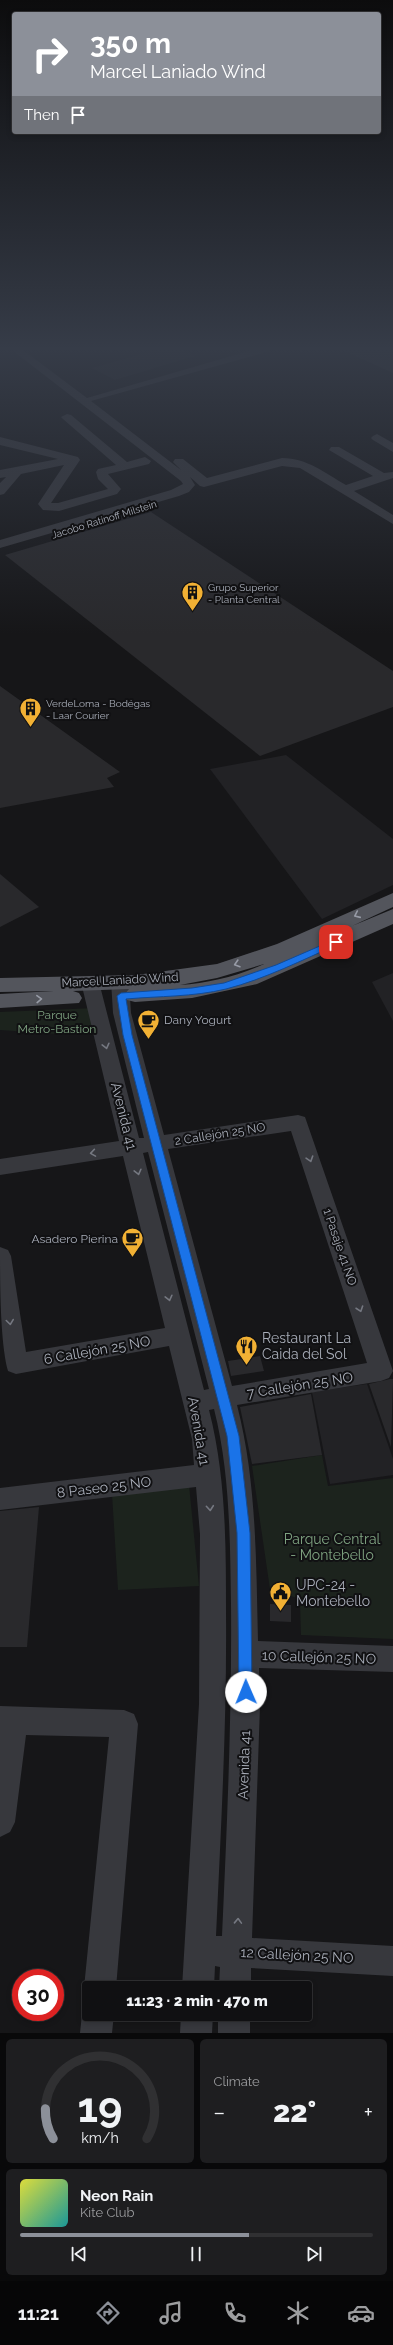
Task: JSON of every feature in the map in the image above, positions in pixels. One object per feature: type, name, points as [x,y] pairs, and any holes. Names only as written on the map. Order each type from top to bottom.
[{"type":"main road","name":"Marcel Laniado Wind","points":[[120,989],[172,977],[217,971],[265,956],[393,899]]},
{"type":"main road","name":"Marcel Laniado Wind","points":[[0,1001],[92,990],[120,989],[192,991],[249,979],[393,916]]},
{"type":"main road","name":"Marcel Laniado Wind","points":[[0,985],[92,990]]},
{"type":"street","points":[[15,445],[74,460]]},
{"type":"street","points":[[99,445],[124,466]]},
{"type":"street","name":"Jacobo Ratinoff Milstein","points":[[0,550],[185,489],[189,485],[186,479],[146,445]]},
{"type":"street","points":[[150,445],[200,478],[204,484]]},
{"type":"street","points":[[335,450],[388,475]]},
{"type":"street","points":[[74,460],[44,504],[46,506],[59,507],[113,491],[115,489],[102,476],[102,472],[144,461]]},
{"type":"street","points":[[0,491],[7,471],[74,460]]},
{"type":"street","name":"Jacobo Ratinoff Milstein","points":[[0,544],[194,492],[202,488],[204,484],[282,462],[294,462],[304,465],[393,520]]},
{"type":"street","points":[[344,490],[388,475]]},
{"type":"street","points":[[375,509],[393,503]]},
{"type":"street","name":"Avenida 41","points":[[120,989],[127,1035],[233,1436],[243,1533],[246,1705],[235,1981]]},
{"type":"street","name":"Avenida 41","points":[[92,990],[204,1439],[213,1534],[213,1704],[198,1981]]},
{"type":"street","name":"2 Callejón 25 NO","points":[[0,1167],[298,1122]]},
{"type":"street","name":"1 Pasaje 41 NO","points":[[298,1122],[381,1371]]},
{"type":"street","name":"6 Callejón 25 NO","points":[[0,1256],[16,1364],[178,1335]]},
{"type":"street","name":"7 Callejón 25 NO","points":[[195,1402],[381,1371]]},
{"type":"street","name":"8 Paseo 25 NO","points":[[0,1499],[207,1475]]},
{"type":"street","name":"10 Callejón 25 NO","points":[[245,1654],[393,1659]]},
{"type":"street","points":[[0,1822],[7,1720],[124,1724],[101,1981]]},
{"type":"street","name":"12 Callejón 25 NO","points":[[200,1950],[393,1961]]},
{"type":"street","points":[[96,2033],[97,2021]]},
{"type":"street","points":[[196,2033],[197,2021]]},
{"type":"street","points":[[234,2021],[234,2033]]},
{"type":"shaded area","points":[[286,755],[393,839],[393,885],[322,919],[210,769]]},
{"type":"shaded area","points":[[393,973],[393,1021],[372,982]]},
{"type":"shaded area","points":[[367,1384],[393,1459],[393,1475],[330,1484],[312,1392]]},
{"type":"green space","name":"Parque Metro-Bastion","points":[[96,1008],[102,1029],[57,1034],[0,1030],[0,1012]]},
{"type":"green space","name":"Parque Central - Montebello","points":[[322,1455],[328,1486],[393,1478],[393,1639],[301,1635],[300,1603],[297,1598],[288,1595],[271,1596],[252,1466]]},
{"type":"green space","points":[[189,1485],[199,1586],[118,1590],[112,1494]]},
{"type":"building","name":"Grupo Superior - Planta Central","points":[[151,512],[393,671],[393,707],[260,756],[5,555]]},
{"type":"building","name":"VerdeLoma - Bodégas - Laar Courier","points":[[0,686],[120,772],[107,778],[114,787],[0,808]]},
{"type":"building","points":[[0,874],[39,907],[0,927]]},
{"type":"building","name":"Restaurant La Caida del Sol","points":[[260,1356],[264,1371],[231,1376],[228,1361]]},
{"type":"building","points":[[393,1379],[391,1447],[369,1384]]},
{"type":"building","points":[[311,1394],[322,1455],[252,1464],[240,1407]]},
{"type":"building","points":[[39,1507],[27,1647],[0,1647],[0,1511]]},
{"type":"building","name":"UPC-24 - Montebello","points":[[270,1604],[291,1605],[291,1622],[270,1621]]},
{"type":"place","name":"Grupo Superior - Planta Central","points":[[192,612]]},
{"type":"place","name":"VerdeLoma - Bodégas - Laar Courier","points":[[30,728]]},
{"type":"place","name":"Dany Yogurt","points":[[149,1040]]},
{"type":"place","name":"Asadero Pierina","points":[[133,1258]]},
{"type":"place","name":"Restaurant La Caida del Sol","points":[[246,1366]]},
{"type":"place","name":"UPC-24 - Montebello","points":[[280,1612]]},
{"type":"route","points":[[246,1692],[243,1533],[233,1436],[127,1035],[122,1013],[121,996],[192,991],[225,986],[279,968],[336,942]]}]
